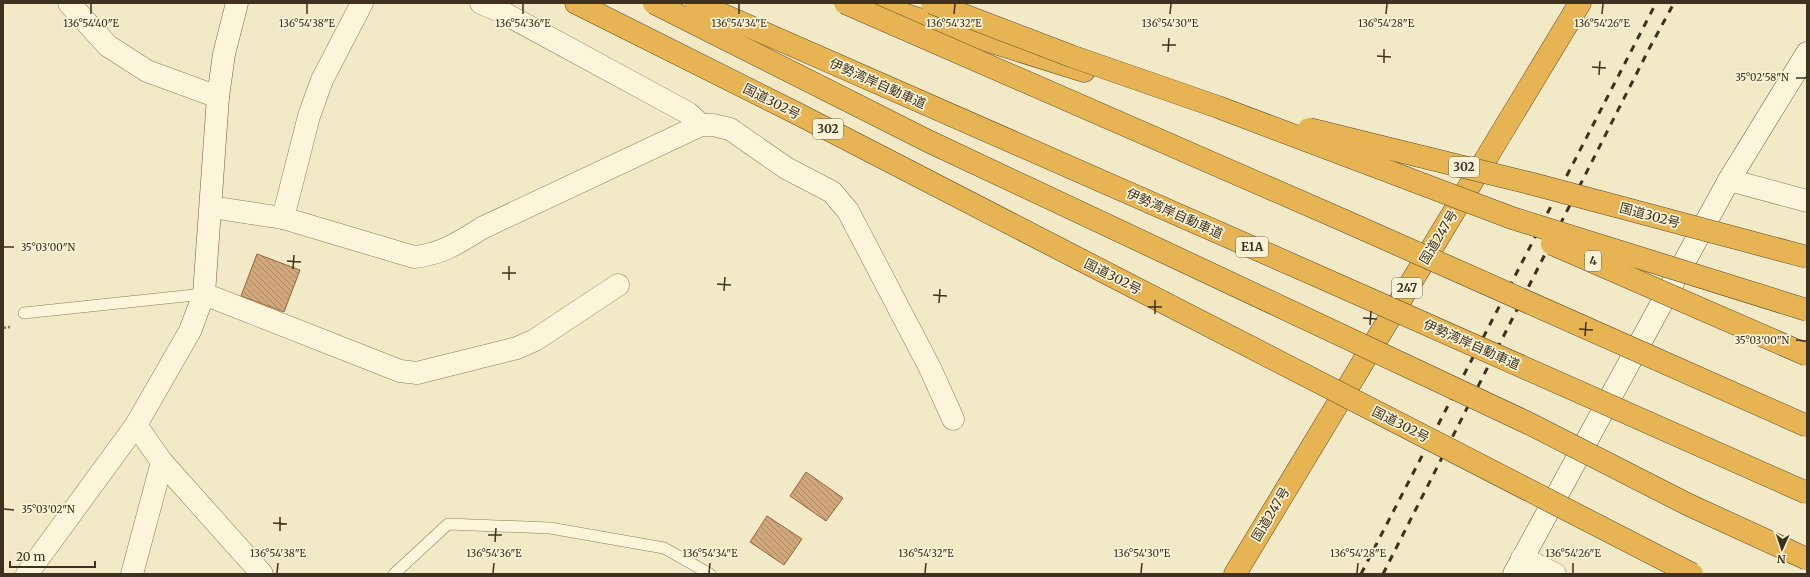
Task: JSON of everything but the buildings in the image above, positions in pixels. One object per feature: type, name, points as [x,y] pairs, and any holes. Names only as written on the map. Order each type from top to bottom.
[{"type":"highway","name":"国道302号","points":[[576,3],[798,114],[1692,574]]},
{"type":"highway","points":[[654,3],[930,142],[1528,423],[1689,504],[1807,559]]},
{"type":"highway","name":"伊勢湾岸自動車道","points":[[696,3],[1306,270],[1807,493]]},
{"type":"highway","points":[[845,3],[1352,224],[1807,426]]},
{"type":"highway","name":"国道302号","points":[[868,3],[1120,82],[1533,184],[1807,256]]},
{"type":"highway","points":[[932,3],[1071,56],[1218,107],[1378,169],[1512,218],[1807,310]]},
{"type":"highway","name":"国道247号","points":[[1235,574],[1580,3]]},
{"type":"highway","name":"4","points":[[1378,169],[1807,356]]},
{"type":"street","points":[[68,3],[108,46],[147,71],[218,97]]},
{"type":"street","points":[[28,574],[136,425],[190,330],[204,294],[218,97],[224,54],[237,3]]},
{"type":"street","points":[[283,218],[316,94],[362,3]]},
{"type":"street","points":[[495,6],[688,113],[701,125]]},
{"type":"street","points":[[1555,574],[1518,566],[1729,180],[1807,53]]},
{"type":"street","points":[[211,207],[283,218],[414,257],[432,255],[448,249],[482,228],[701,125],[713,125],[730,129],[786,168],[832,192],[848,211],[930,368],[953,419]]},
{"type":"street","points":[[1729,180],[1807,201]]},
{"type":"street","points":[[204,294],[400,371],[417,373],[523,346],[535,340],[618,285]]},
{"type":"street","points":[[136,425],[162,462],[262,574]]},
{"type":"street","points":[[132,574],[162,462]]},
{"type":"lane","points":[[24,313],[204,294]]},
{"type":"lane","points":[[394,574],[448,524],[550,528],[664,548],[710,574]]},
{"type":"railway","points":[[1361,574],[1656,3]]},
{"type":"railway","points":[[1383,574],[1649,49],[1674,3]]}]
